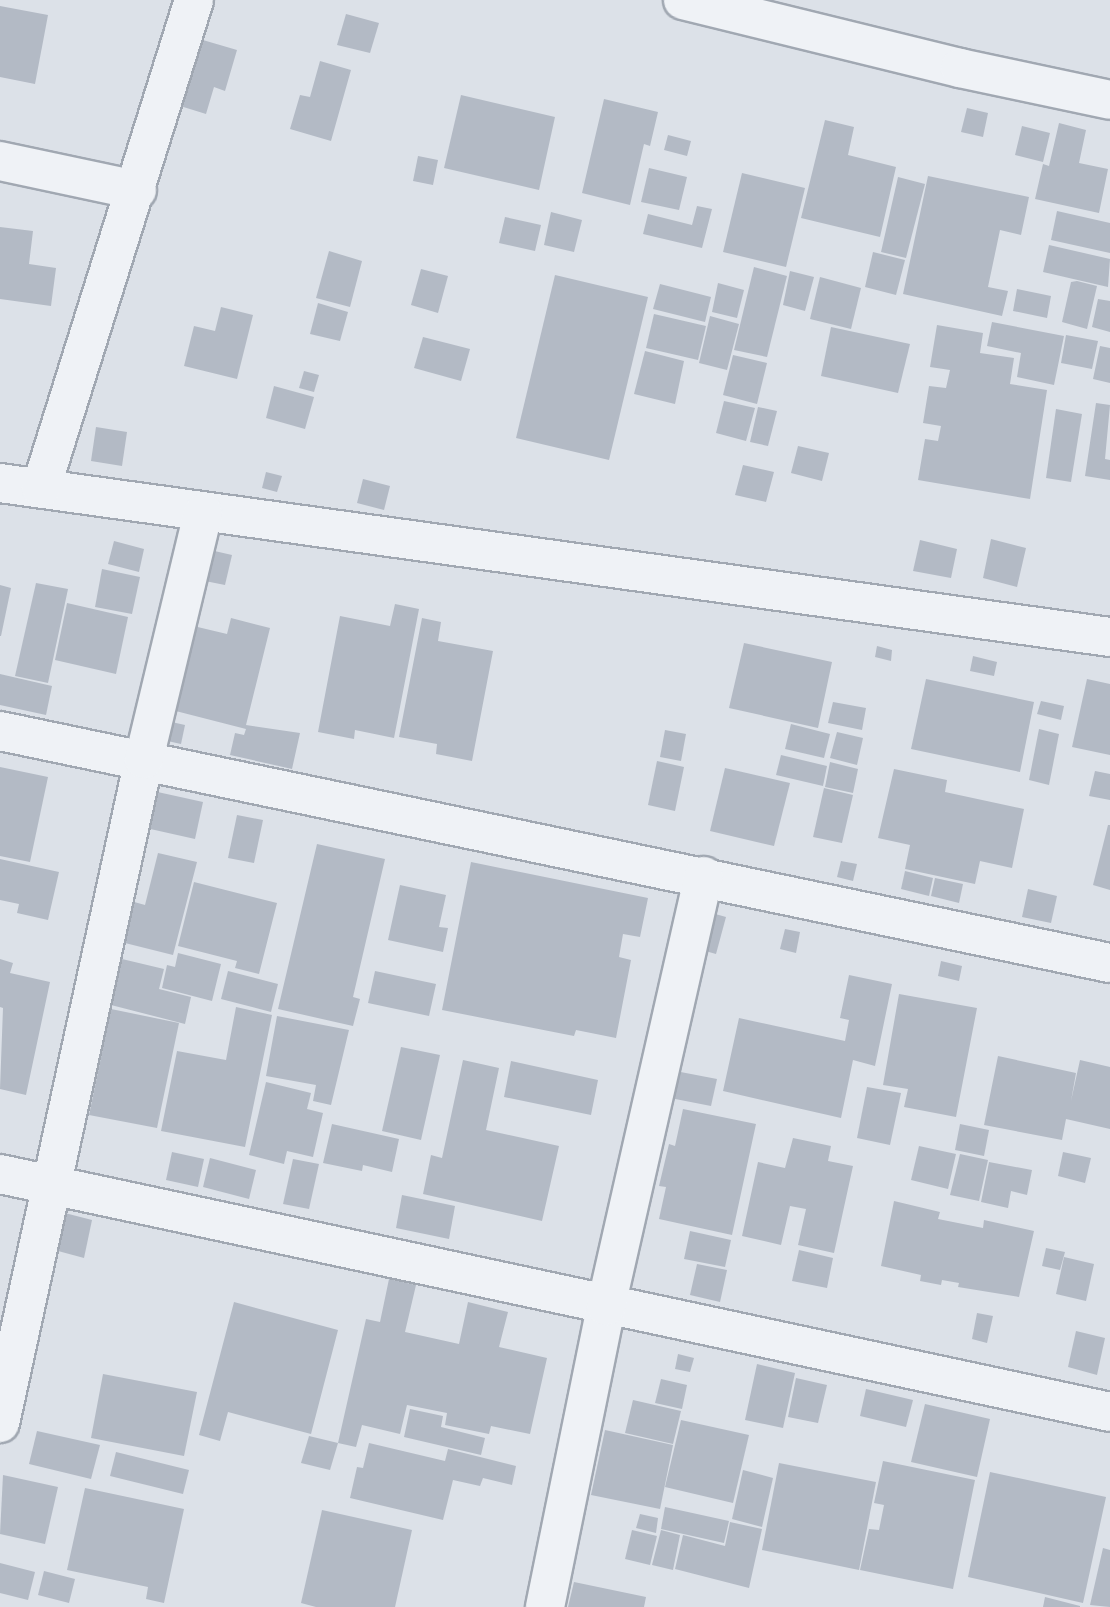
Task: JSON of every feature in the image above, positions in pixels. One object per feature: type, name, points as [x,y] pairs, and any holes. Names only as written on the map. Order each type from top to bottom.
[{"type":"street","points":[[41,488],[137,190],[194,0]]},
{"type":"street","points":[[701,2],[960,68],[1110,100]]},
{"type":"street","points":[[0,161],[137,190]]},
{"type":"street","points":[[0,483],[1110,637]]},
{"type":"street","points":[[0,1423],[144,759],[203,513]]},
{"type":"street","points":[[0,731],[1110,963]]},
{"type":"street","points":[[545,1607],[606,1306],[704,876]]},
{"type":"street","points":[[0,1174],[1110,1412]]},
{"type":"building","points":[[0,6],[48,15],[35,84],[0,77]]},
{"type":"building","points":[[346,14],[379,23],[370,53],[337,45]]},
{"type":"building","points":[[196,38],[237,50],[225,91],[214,87],[206,114],[177,105]]},
{"type":"building","points":[[320,61],[351,70],[331,141],[290,129],[300,95],[310,97]]},
{"type":"building","points":[[461,95],[555,117],[539,190],[444,168]]},
{"type":"building","points":[[604,99],[658,112],[650,146],[644,144],[630,205],[582,193]]},
{"type":"building","points":[[967,108],[988,113],[983,137],[961,132]]},
{"type":"building","points":[[825,120],[854,127],[848,155],[896,167],[880,237],[801,218]]},
{"type":"building","points":[[1059,123],[1086,130],[1079,163],[1108,169],[1099,213],[1035,199],[1043,164],[1049,166]]},
{"type":"building","points":[[1022,126],[1050,133],[1043,162],[1015,155]]},
{"type":"building","points":[[668,135],[691,141],[687,156],[664,150]]},
{"type":"building","points":[[418,156],[438,160],[433,185],[413,181]]},
{"type":"building","points":[[649,168],[687,177],[679,210],[641,202]]},
{"type":"building","points":[[742,173],[805,188],[786,267],[723,252]]},
{"type":"building","points":[[928,176],[1029,197],[1021,235],[1000,230],[988,287],[1008,291],[1002,316],[903,294]]},
{"type":"building","points":[[898,177],[925,184],[906,258],[881,252]]},
{"type":"building","points":[[697,206],[712,209],[702,248],[643,234],[648,214],[692,225]]},
{"type":"building","points":[[1057,211],[1110,223],[1110,253],[1051,240]]},
{"type":"building","points":[[551,212],[582,220],[574,252],[544,245]]},
{"type":"building","points":[[505,217],[541,225],[535,251],[499,243]]},
{"type":"building","points":[[0,227],[33,231],[29,264],[56,268],[51,306],[0,299]]},
{"type":"building","points":[[1049,245],[1110,259],[1108,287],[1043,272]]},
{"type":"building","points":[[329,251],[362,261],[350,307],[316,298]]},
{"type":"building","points":[[873,252],[905,260],[896,295],[865,287]]},
{"type":"building","points":[[754,267],[787,276],[767,357],[734,350]]},
{"type":"building","points":[[421,269],[448,276],[438,313],[411,305]]},
{"type":"building","points":[[790,271],[814,277],[805,311],[783,305]]},
{"type":"building","points":[[555,275],[648,297],[609,460],[516,438]]},
{"type":"building","points":[[820,277],[861,288],[851,329],[810,319]]},
{"type":"building","points":[[1071,282],[1097,286],[1087,329],[1062,322]]},
{"type":"building","points":[[718,283],[744,290],[737,318],[712,312]]},
{"type":"building","points":[[660,284],[711,297],[705,322],[653,309]]},
{"type":"building","points":[[1017,289],[1051,296],[1047,318],[1013,311]]},
{"type":"building","points":[[1098,299],[1110,301],[1110,332],[1092,327]]},
{"type":"building","points":[[318,303],[348,312],[340,341],[310,334]]},
{"type":"building","points":[[221,307],[253,315],[237,379],[184,366],[194,326],[215,331]]},
{"type":"building","points":[[654,314],[706,326],[698,360],[646,348]]},
{"type":"building","points":[[710,316],[739,324],[727,370],[699,363]]},
{"type":"building","points":[[992,322],[1064,336],[1054,385],[1017,377],[1021,353],[987,346]]},
{"type":"building","points":[[937,325],[983,333],[980,353],[1014,358],[1010,384],[1047,390],[1030,499],[918,480],[925,439],[938,441],[941,426],[923,423],[929,386],[946,388],[950,370],[930,367]]},
{"type":"building","points":[[831,327],[910,344],[898,393],[821,376]]},
{"type":"building","points":[[1066,335],[1098,341],[1092,369],[1061,363]]},
{"type":"building","points":[[423,337],[470,349],[461,381],[414,368]]},
{"type":"building","points":[[1100,346],[1110,348],[1110,383],[1093,379]]},
{"type":"building","points":[[645,351],[684,361],[675,404],[634,394]]},
{"type":"building","points":[[733,355],[767,363],[757,404],[723,395]]},
{"type":"building","points":[[304,371],[319,375],[314,392],[299,388]]},
{"type":"building","points":[[274,386],[314,397],[305,429],[266,418]]},
{"type":"building","points":[[724,401],[755,408],[746,441],[716,433]]},
{"type":"building","points":[[1096,403],[1110,405],[1105,459],[1110,460],[1110,480],[1085,476]]},
{"type":"building","points":[[758,407],[777,411],[768,446],[750,442]]},
{"type":"building","points":[[1056,409],[1082,414],[1071,482],[1046,478]]},
{"type":"building","points":[[96,427],[127,432],[122,466],[91,461]]},
{"type":"building","points":[[798,446],[829,453],[822,481],[791,473]]},
{"type":"building","points":[[743,465],[774,472],[766,502],[735,495]]},
{"type":"building","points":[[266,472],[282,476],[277,492],[262,488]]},
{"type":"building","points":[[363,479],[390,486],[384,510],[357,503]]},
{"type":"building","points":[[991,539],[1026,548],[1017,587],[983,578]]},
{"type":"building","points":[[920,540],[957,549],[951,578],[913,571]]},
{"type":"building","points":[[114,541],[144,549],[139,572],[108,564]]},
{"type":"building","points":[[197,547],[232,555],[225,585],[190,578]]},
{"type":"building","points":[[102,569],[140,577],[132,614],[95,607]]},
{"type":"building","points":[[36,583],[68,589],[48,683],[15,676]]},
{"type":"building","points":[[0,585],[11,588],[1,636],[0,636]]},
{"type":"building","points":[[67,603],[128,617],[116,674],[55,660]]},
{"type":"building","points":[[395,604],[419,609],[394,738],[355,730],[354,739],[318,732],[340,616],[390,626]]},
{"type":"building","points":[[231,618],[270,628],[246,725],[300,733],[292,769],[230,755],[235,733],[244,735],[246,729],[164,708],[185,624],[227,634]]},
{"type":"building","points":[[422,618],[441,622],[438,641],[493,651],[472,761],[436,754],[437,744],[399,737]]},
{"type":"building","points":[[744,643],[832,662],[818,728],[729,708]]},
{"type":"building","points":[[877,646],[892,650],[891,661],[875,657]]},
{"type":"building","points":[[973,656],[997,662],[994,676],[970,671]]},
{"type":"building","points":[[0,674],[52,686],[46,715],[0,705]]},
{"type":"building","points":[[926,679],[1034,702],[1020,772],[911,749]]},
{"type":"building","points":[[1087,679],[1110,684],[1110,755],[1072,747]]},
{"type":"building","points":[[1041,701],[1064,706],[1061,720],[1037,714]]},
{"type":"building","points":[[833,702],[866,708],[862,730],[828,723]]},
{"type":"building","points":[[158,719],[185,725],[181,744],[154,738]]},
{"type":"building","points":[[791,724],[830,734],[824,758],[785,749]]},
{"type":"building","points":[[1039,729],[1059,734],[1049,785],[1029,780]]},
{"type":"building","points":[[665,730],[686,734],[681,761],[660,757]]},
{"type":"building","points":[[837,732],[863,738],[857,765],[830,758]]},
{"type":"building","points":[[781,755],[827,766],[823,786],[776,775]]},
{"type":"building","points":[[657,761],[684,767],[675,811],[648,805]]},
{"type":"building","points":[[830,762],[858,769],[853,793],[825,787]]},
{"type":"building","points":[[0,767],[48,777],[30,862],[0,856]]},
{"type":"building","points":[[725,768],[790,783],[774,846],[710,831]]},
{"type":"building","points":[[894,769],[947,780],[945,792],[1024,809],[1012,868],[980,861],[975,884],[905,869],[910,845],[878,838]]},
{"type":"building","points":[[1095,771],[1110,774],[1110,800],[1089,796]]},
{"type":"building","points":[[824,788],[853,795],[842,843],[813,837]]},
{"type":"building","points":[[144,789],[203,802],[195,839],[137,826]]},
{"type":"building","points":[[237,815],[263,820],[254,863],[228,858]]},
{"type":"building","points":[[1110,825],[1110,890],[1093,885]]},
{"type":"building","points":[[317,844],[385,859],[353,997],[360,999],[353,1026],[278,1009]]},
{"type":"building","points":[[158,853],[197,862],[173,955],[117,941],[127,900],[145,905]]},
{"type":"building","points":[[0,859],[59,872],[48,920],[17,913],[19,904],[0,900]]},
{"type":"building","points":[[841,861],[857,864],[853,881],[837,877]]},
{"type":"building","points":[[471,862],[648,898],[640,937],[623,934],[619,957],[631,960],[616,1038],[576,1030],[574,1036],[442,1010]]},
{"type":"building","points":[[905,871],[933,878],[929,896],[901,889]]},
{"type":"building","points":[[935,878],[963,884],[959,903],[931,896]]},
{"type":"building","points":[[194,882],[277,903],[259,974],[235,968],[237,961],[178,946]]},
{"type":"building","points":[[400,885],[446,895],[439,927],[448,928],[443,952],[388,940]]},
{"type":"building","points":[[1028,889],[1057,896],[1051,923],[1022,917]]},
{"type":"building","points":[[701,910],[726,917],[716,954],[691,947]]},
{"type":"building","points":[[785,929],[800,932],[796,953],[780,949]]},
{"type":"building","points":[[178,953],[221,964],[212,1001],[162,988],[167,965],[175,967]]},
{"type":"building","points":[[0,959],[13,963],[10,973],[50,982],[26,1095],[0,1089],[3,1008],[0,1007]]},
{"type":"building","points":[[122,959],[164,969],[159,989],[191,997],[185,1024],[111,1005]]},
{"type":"building","points":[[941,961],[962,966],[959,981],[938,976]]},
{"type":"building","points":[[228,971],[278,984],[271,1012],[221,999]]},
{"type":"building","points":[[375,971],[436,984],[429,1016],[368,1003]]},
{"type":"building","points":[[849,975],[892,984],[875,1066],[853,1060],[841,1118],[723,1091],[739,1018],[845,1041],[849,1020],[840,1018]]},
{"type":"building","points":[[899,994],[977,1008],[956,1117],[904,1107],[908,1089],[883,1085]]},
{"type":"building","points":[[236,1007],[272,1015],[245,1147],[161,1131],[177,1051],[226,1060]]},
{"type":"building","points":[[111,1009],[179,1023],[157,1128],[89,1115]]},
{"type":"building","points":[[277,1016],[349,1030],[331,1105],[313,1101],[316,1085],[266,1076]]},
{"type":"building","points":[[401,1047],[440,1055],[421,1140],[382,1131]]},
{"type":"building","points":[[998,1056],[1076,1073],[1071,1101],[1080,1060],[1110,1067],[1110,1129],[1066,1119],[1062,1140],[984,1125]]},
{"type":"building","points":[[463,1060],[499,1068],[486,1130],[559,1146],[542,1221],[423,1194],[431,1155],[442,1158]]},
{"type":"building","points":[[511,1061],[598,1080],[591,1115],[504,1097]]},
{"type":"building","points":[[665,1069],[717,1079],[711,1106],[660,1096]]},
{"type":"building","points":[[266,1082],[311,1093],[307,1109],[323,1113],[313,1157],[287,1151],[284,1164],[249,1155]]},
{"type":"building","points":[[867,1087],[901,1093],[890,1145],[857,1138]]},
{"type":"building","points":[[683,1109],[756,1124],[732,1235],[659,1219],[666,1187],[659,1186],[669,1144],[675,1146]]},
{"type":"building","points":[[332,1124],[399,1139],[392,1172],[363,1165],[362,1171],[323,1163]]},
{"type":"building","points":[[960,1124],[989,1130],[984,1156],[955,1150]]},
{"type":"building","points":[[793,1138],[831,1146],[828,1161],[853,1166],[834,1253],[798,1245],[806,1209],[790,1206],[781,1245],[742,1236],[758,1162],[785,1168]]},
{"type":"building","points":[[919,1146],[956,1154],[948,1189],[911,1180]]},
{"type":"building","points":[[172,1152],[204,1159],[198,1187],[166,1180]]},
{"type":"building","points":[[1063,1152],[1091,1158],[1085,1183],[1058,1176]]},
{"type":"building","points":[[960,1154],[988,1160],[979,1201],[950,1195]]},
{"type":"building","points":[[210,1158],[256,1170],[249,1199],[203,1187]]},
{"type":"building","points":[[293,1159],[319,1164],[309,1209],[283,1204]]},
{"type":"building","points":[[989,1162],[1032,1170],[1027,1195],[1011,1191],[1008,1208],[981,1202]]},
{"type":"building","points":[[402,1195],[455,1206],[449,1239],[396,1228]]},
{"type":"building","points":[[894,1201],[940,1212],[938,1219],[983,1228],[984,1220],[1034,1231],[1019,1297],[958,1287],[959,1283],[942,1280],[941,1285],[920,1281],[921,1275],[881,1266]]},
{"type":"building","points":[[57,1211],[92,1220],[84,1258],[47,1248]]},
{"type":"building","points":[[690,1231],[731,1240],[725,1267],[684,1259]]},
{"type":"building","points":[[1046,1248],[1065,1252],[1060,1270],[1042,1266]]},
{"type":"building","points":[[799,1250],[833,1258],[827,1288],[792,1281]]},
{"type":"building","points":[[1064,1257],[1094,1264],[1086,1301],[1056,1294]]},
{"type":"building","points":[[697,1264],[727,1270],[720,1302],[690,1295]]},
{"type":"building","points":[[389,1279],[416,1285],[405,1332],[459,1344],[468,1302],[508,1312],[499,1347],[547,1358],[530,1434],[491,1426],[489,1434],[445,1425],[447,1413],[407,1405],[400,1434],[362,1425],[356,1447],[338,1443],[366,1319],[380,1322]]},
{"type":"building","points":[[234,1302],[338,1330],[311,1434],[228,1412],[220,1441],[199,1435]]},
{"type":"building","points":[[977,1313],[993,1316],[987,1343],[972,1339]]},
{"type":"building","points":[[1076,1331],[1105,1338],[1097,1375],[1068,1367]]},
{"type":"building","points":[[678,1354],[694,1358],[690,1372],[675,1369]]},
{"type":"building","points":[[757,1364],[795,1373],[783,1428],[745,1420]]},
{"type":"building","points":[[103,1374],[197,1392],[184,1456],[91,1438]]},
{"type":"building","points":[[796,1378],[827,1385],[818,1423],[788,1417]]},
{"type":"building","points":[[661,1379],[687,1385],[682,1409],[655,1403]]},
{"type":"building","points":[[866,1389],[913,1400],[906,1427],[860,1416]]},
{"type":"building","points":[[633,1400],[681,1411],[673,1444],[625,1433]]},
{"type":"building","points":[[925,1404],[990,1419],[977,1477],[911,1462]]},
{"type":"building","points":[[410,1409],[443,1416],[441,1427],[485,1438],[481,1455],[404,1437]]},
{"type":"building","points":[[681,1420],[749,1435],[733,1503],[665,1487]]},
{"type":"building","points":[[605,1430],[673,1445],[660,1509],[591,1495]]},
{"type":"building","points":[[37,1431],[100,1445],[91,1479],[29,1464]]},
{"type":"building","points":[[309,1436],[338,1443],[330,1470],[301,1463]]},
{"type":"building","points":[[369,1443],[445,1461],[448,1449],[516,1466],[512,1485],[483,1478],[480,1486],[453,1480],[443,1520],[350,1498],[357,1467],[363,1468]]},
{"type":"building","points":[[116,1452],[189,1470],[183,1494],[110,1476]]},
{"type":"building","points":[[883,1461],[975,1480],[953,1589],[860,1570],[869,1529],[879,1530],[884,1505],[874,1503]]},
{"type":"building","points":[[779,1463],[876,1482],[859,1570],[762,1550]]},
{"type":"building","points":[[743,1470],[773,1478],[762,1527],[732,1519]]},
{"type":"building","points":[[990,1472],[1106,1497],[1083,1603],[968,1577]]},
{"type":"building","points":[[3,1475],[58,1487],[45,1544],[0,1534]]},
{"type":"building","points":[[85,1488],[184,1509],[164,1603],[146,1599],[148,1587],[67,1570]]},
{"type":"building","points":[[665,1507],[729,1521],[724,1543],[661,1529]]},
{"type":"building","points":[[322,1510],[412,1530],[395,1607],[316,1607],[301,1603]]},
{"type":"building","points":[[640,1514],[658,1518],[656,1533],[636,1528]]},
{"type":"building","points":[[730,1522],[762,1529],[749,1588],[675,1569],[683,1535],[725,1546]]},
{"type":"building","points":[[632,1530],[657,1536],[650,1565],[625,1559]]},
{"type":"building","points":[[661,1530],[680,1535],[673,1570],[652,1565]]},
{"type":"building","points":[[1103,1548],[1110,1550],[1110,1607],[1090,1605]]},
{"type":"building","points":[[0,1563],[35,1572],[28,1600],[0,1593]]},
{"type":"building","points":[[44,1571],[75,1579],[69,1603],[38,1595]]},
{"type":"building","points":[[574,1582],[646,1597],[644,1607],[568,1607]]},
{"type":"building","points":[[1045,1597],[1080,1606],[1080,1607],[1043,1607]]}]
